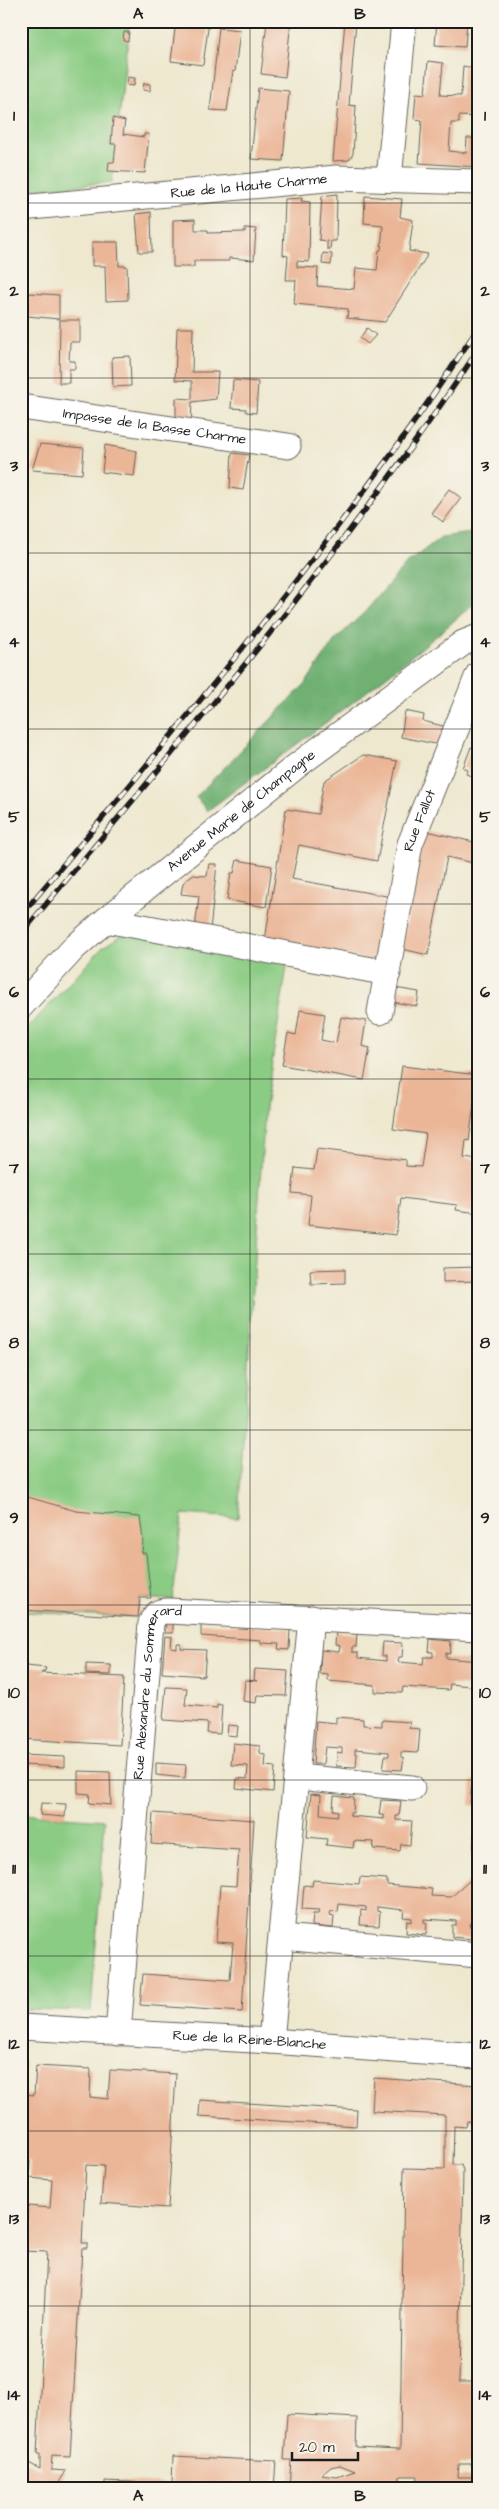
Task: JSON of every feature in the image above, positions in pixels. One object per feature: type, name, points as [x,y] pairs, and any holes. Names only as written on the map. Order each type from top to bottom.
[{"type":"street","points":[[389,179],[404,21]]},
{"type":"street","name":"Rue de la Haute Charme","points":[[21,208],[336,178],[478,182]]},
{"type":"street","name":"Impasse de la Basse Charme","points":[[21,407],[288,446]]},
{"type":"street","name":"Avenue Marie de Champagne","points":[[21,1006],[74,948],[106,920],[299,764],[463,643],[478,637]]},
{"type":"street","name":"Rue Fallot","points":[[380,1012],[410,844],[478,675]]},
{"type":"street","points":[[106,920],[388,973]]},
{"type":"street","name":"Rue Alexandre du Sommerard","points":[[118,2033],[151,1622],[155,1615],[159,1611],[169,1610],[478,1628]]},
{"type":"street","points":[[272,2041],[311,1618]]},
{"type":"street","points":[[297,1777],[412,1788]]},
{"type":"street","points":[[282,1937],[478,1955]]},
{"type":"street","name":"Rue de la Reine-Blanche","points":[[21,2028],[272,2041],[478,2056]]},
{"type":"green space","points":[[21,21],[130,21],[112,182],[21,191]]},
{"type":"green space","points":[[478,532],[478,600],[379,682],[207,811],[196,797],[305,684],[335,640],[364,613],[406,564],[441,537]]},
{"type":"green space","points":[[135,932],[288,960],[265,1107],[238,1518],[182,1514],[173,1600],[140,1598],[137,1617],[21,1612],[21,1035],[103,947],[120,936]]},
{"type":"green space","points":[[21,1814],[105,1820],[91,2011],[21,2009]]},
{"type":"building","points":[[176,21],[209,21],[203,65],[171,61]]},
{"type":"building","points":[[267,21],[291,21],[285,77],[261,74]]},
{"type":"building","points":[[345,21],[356,21],[349,105],[356,106],[353,154],[349,160],[333,161]]},
{"type":"building","points":[[437,21],[467,21],[465,47],[435,45]]},
{"type":"building","points":[[219,28],[240,30],[235,72],[233,71],[227,111],[210,110]]},
{"type":"building","points":[[124,32],[129,32],[128,41],[123,40]]},
{"type":"building","points":[[428,61],[443,63],[440,95],[461,96],[463,66],[478,69],[478,117],[459,116],[459,123],[451,123],[449,151],[466,153],[467,138],[478,138],[478,167],[419,163],[422,120],[414,119],[416,93],[425,94]]},
{"type":"building","points":[[128,77],[135,78],[134,86],[127,85]]},
{"type":"building","points":[[144,83],[150,84],[150,91],[143,90]]},
{"type":"building","points":[[258,88],[289,91],[283,161],[251,159]]},
{"type":"building","points":[[113,118],[125,121],[123,134],[144,137],[144,134],[149,134],[145,173],[108,171],[109,162],[114,162],[116,144],[111,144]]},
{"type":"building","points":[[337,194],[336,241],[331,241],[330,249],[327,249],[327,241],[319,240],[322,196]]},
{"type":"building","points":[[365,196],[402,199],[400,217],[413,220],[409,251],[428,254],[385,322],[347,318],[348,309],[294,304],[296,280],[286,280],[288,256],[283,255],[285,199],[302,198],[301,201],[310,202],[309,262],[297,261],[297,267],[318,268],[317,286],[354,289],[356,268],[377,270],[379,250],[381,250],[383,225],[364,223]]},
{"type":"building","points":[[151,212],[152,252],[139,252],[136,214]]},
{"type":"building","points":[[195,219],[195,230],[208,230],[208,233],[245,232],[245,228],[256,229],[254,260],[229,258],[229,261],[194,261],[194,267],[173,267],[173,220]]},
{"type":"building","points":[[92,242],[118,242],[119,266],[127,266],[128,300],[106,301],[105,266],[92,266]]},
{"type":"building","points":[[323,253],[332,254],[331,265],[322,264]]},
{"type":"building","points":[[29,293],[59,295],[59,319],[27,316]]},
{"type":"building","points":[[21,316],[25,316],[23,335],[21,335]]},
{"type":"building","points":[[60,320],[80,320],[80,342],[70,342],[69,361],[75,361],[75,369],[69,369],[69,383],[59,383]]},
{"type":"building","points":[[177,328],[193,328],[192,372],[218,372],[216,399],[192,402],[191,423],[176,420],[176,398],[192,399],[192,381],[175,380]]},
{"type":"building","points":[[367,328],[376,335],[368,344],[360,338]]},
{"type":"building","points":[[130,356],[131,386],[113,387],[112,357]]},
{"type":"building","points":[[233,380],[258,382],[256,413],[246,412],[246,409],[231,408]]},
{"type":"building","points":[[40,444],[84,448],[82,474],[32,470]]},
{"type":"building","points":[[105,445],[137,451],[134,476],[102,472]]},
{"type":"building","points":[[232,453],[249,455],[243,490],[230,488]]},
{"type":"building","points":[[449,489],[461,498],[443,522],[431,513]]},
{"type":"building","points":[[405,711],[424,715],[423,721],[447,727],[440,745],[401,737]]},
{"type":"building","points":[[478,746],[478,778],[466,774],[468,770],[463,768],[471,747],[476,749]]},
{"type":"building","points":[[363,755],[397,761],[377,861],[299,845],[292,879],[392,897],[381,951],[370,960],[265,940],[286,809],[318,814],[324,781]]},
{"type":"building","points":[[427,831],[478,843],[478,864],[447,857],[428,955],[402,949],[421,848]]},
{"type":"building","points":[[237,860],[272,866],[266,907],[227,900],[231,873],[234,873]]},
{"type":"building","points":[[209,864],[217,864],[210,930],[195,928],[199,896],[181,894],[183,883],[192,875],[207,876]]},
{"type":"building","points":[[395,988],[419,992],[417,1006],[392,1002]]},
{"type":"building","points":[[300,1010],[325,1014],[321,1040],[336,1043],[341,1017],[366,1021],[362,1046],[370,1048],[364,1080],[282,1065],[288,1033],[296,1035]]},
{"type":"building","points":[[402,1066],[478,1075],[469,1141],[466,1140],[464,1158],[478,1160],[478,1213],[456,1210],[457,1205],[401,1198],[396,1235],[308,1225],[311,1195],[292,1193],[295,1168],[314,1170],[317,1149],[406,1160],[406,1166],[421,1167],[426,1134],[393,1129]]},
{"type":"building","points":[[477,1267],[478,1281],[443,1282],[443,1268]]},
{"type":"building","points":[[345,1269],[345,1283],[311,1284],[310,1270]]},
{"type":"building","points":[[21,1495],[76,1511],[140,1517],[143,1540],[142,1553],[146,1553],[151,1598],[140,1598],[138,1617],[21,1610]]},
{"type":"building","points":[[166,1621],[173,1621],[173,1633],[165,1633]]},
{"type":"building","points":[[201,1623],[290,1629],[289,1650],[278,1649],[279,1644],[261,1643],[261,1640],[201,1636]]},
{"type":"building","points":[[336,1632],[357,1634],[356,1647],[352,1647],[352,1652],[358,1653],[358,1658],[386,1661],[386,1656],[382,1656],[383,1642],[403,1643],[402,1657],[399,1657],[398,1662],[423,1664],[424,1657],[433,1657],[433,1652],[429,1652],[430,1639],[451,1641],[450,1654],[446,1653],[446,1658],[478,1661],[478,1697],[470,1686],[450,1684],[449,1690],[403,1687],[402,1693],[375,1692],[375,1685],[328,1681],[328,1675],[320,1674],[321,1650],[339,1652],[340,1646],[335,1645]]},
{"type":"building","points":[[165,1636],[172,1637],[171,1648],[177,1649],[177,1644],[181,1644],[181,1649],[206,1650],[204,1676],[162,1673]]},
{"type":"building","points":[[21,1662],[26,1662],[26,1666],[46,1668],[41,1673],[124,1677],[120,1745],[21,1739]]},
{"type":"building","points":[[86,1664],[111,1665],[111,1675],[86,1674]]},
{"type":"building","points":[[255,1669],[288,1671],[286,1696],[257,1695],[256,1703],[243,1701],[245,1680],[258,1681],[254,1680]]},
{"type":"building","points":[[166,1687],[187,1688],[185,1705],[217,1708],[217,1704],[222,1705],[220,1734],[207,1733],[208,1723],[163,1720]]},
{"type":"building","points":[[336,1717],[363,1719],[363,1725],[382,1726],[382,1720],[410,1722],[409,1728],[420,1729],[418,1753],[401,1752],[401,1757],[404,1758],[402,1770],[383,1769],[385,1756],[389,1756],[389,1752],[355,1749],[355,1754],[357,1754],[356,1767],[336,1766],[337,1752],[342,1753],[342,1748],[325,1747],[323,1764],[313,1764],[316,1721],[336,1723]]},
{"type":"building","points":[[228,1725],[238,1726],[237,1736],[227,1735]]},
{"type":"building","points":[[233,1743],[260,1746],[260,1754],[266,1755],[265,1766],[275,1767],[273,1792],[236,1788],[237,1778],[247,1779],[248,1766],[231,1765]]},
{"type":"building","points":[[21,1755],[65,1757],[65,1767],[21,1765]]},
{"type":"building","points":[[156,1763],[186,1765],[185,1778],[156,1775]]},
{"type":"building","points":[[78,1771],[110,1772],[111,1805],[89,1803],[90,1794],[78,1793]]},
{"type":"building","points":[[472,1780],[478,1781],[478,1806],[470,1805]]},
{"type":"building","points":[[311,1794],[321,1795],[320,1814],[337,1816],[338,1811],[333,1810],[334,1796],[354,1798],[353,1813],[350,1812],[350,1816],[384,1819],[384,1815],[379,1815],[381,1800],[401,1801],[399,1816],[396,1816],[396,1820],[412,1821],[410,1845],[401,1844],[400,1851],[373,1849],[374,1842],[354,1841],[353,1848],[326,1845],[327,1839],[307,1837]]},
{"type":"building","points":[[41,1803],[66,1804],[65,1817],[40,1815]]},
{"type":"building","points":[[476,1812],[478,1812],[478,1853],[473,1853]]},
{"type":"building","points":[[153,1813],[254,1820],[242,2012],[140,2005],[143,1974],[230,1980],[233,1943],[216,1942],[220,1885],[236,1886],[239,1850],[151,1844]]},
{"type":"building","points":[[478,1873],[478,1920],[475,1918],[469,1926],[473,1926],[472,1939],[452,1937],[452,1925],[456,1925],[456,1921],[424,1919],[424,1922],[427,1923],[426,1935],[406,1933],[407,1921],[411,1922],[412,1918],[403,1917],[404,1910],[377,1907],[377,1911],[380,1912],[379,1926],[360,1925],[361,1910],[366,1911],[366,1907],[339,1904],[338,1912],[331,1911],[330,1915],[334,1916],[333,1928],[312,1926],[313,1914],[318,1914],[319,1910],[302,1909],[304,1885],[312,1886],[313,1880],[359,1884],[360,1877],[387,1879],[387,1885],[432,1889],[431,1896],[451,1897]]},
{"type":"building","points":[[21,2063],[26,2063],[24,2094],[34,2095],[36,2066],[91,2069],[90,2097],[108,2099],[110,2070],[176,2074],[168,2208],[101,2203],[104,2166],[86,2165],[82,2243],[87,2243],[87,2248],[82,2248],[70,2457],[52,2456],[51,2470],[66,2471],[58,2484],[61,2488],[21,2488],[21,2459],[40,2469],[40,2455],[37,2455],[47,2252],[21,2251],[21,2218],[27,2219],[28,2206],[50,2208],[52,2180],[29,2178],[30,2161],[21,2161]]},
{"type":"building","points":[[374,2078],[478,2085],[478,2122],[467,2121],[466,2127],[454,2126],[453,2165],[461,2165],[463,2170],[459,2382],[478,2382],[477,2464],[459,2464],[458,2477],[478,2477],[478,2488],[289,2488],[291,2460],[284,2460],[287,2414],[357,2418],[356,2447],[400,2449],[404,2168],[445,2169],[445,2115],[372,2111]],"holes":[[[340,2465],[355,2471],[337,2477],[321,2475],[331,2467]],[[400,2476],[418,2476],[417,2485],[400,2485]]]},
{"type":"building","points":[[200,2100],[357,2110],[356,2126],[199,2116]]},
{"type":"building","points":[[173,2456],[276,2461],[274,2488],[105,2488],[105,2481],[172,2484]]},
{"type":"railway","points":[[21,915],[200,701],[316,555],[372,481],[478,328]]},
{"type":"railway","points":[[21,934],[199,720],[315,576],[426,427],[478,350]]}]
